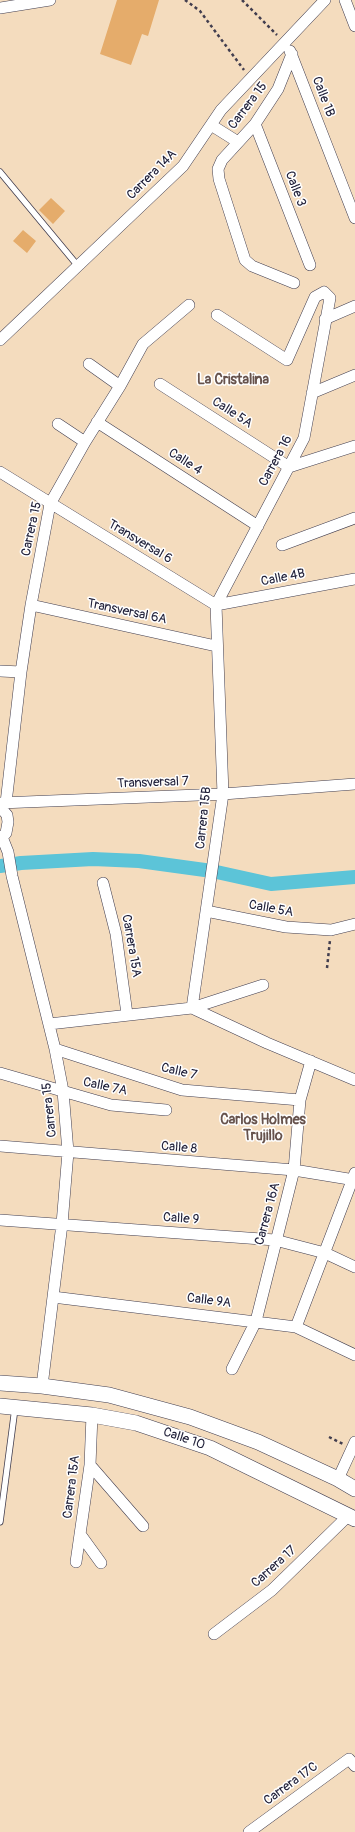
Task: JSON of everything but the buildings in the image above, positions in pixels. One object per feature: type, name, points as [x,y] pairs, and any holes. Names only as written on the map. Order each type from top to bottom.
[{"type":"main road","name":"Calle 10","points":[[0,1383],[42,1386],[110,1395],[190,1417],[258,1442],[338,1479],[355,1489]]},
{"type":"main road","name":"Calle 10","points":[[7,1407],[92,1415],[136,1423],[210,1448],[352,1517]]},
{"type":"street","points":[[0,8],[50,0]]},
{"type":"street","name":"Carrera 14A","points":[[0,340],[183,166],[220,110],[326,0]]},
{"type":"street","points":[[344,0],[355,26]]},
{"type":"street","name":"Calle 1B","points":[[284,42],[292,54],[355,218]]},
{"type":"street","name":"Carrera 15","points":[[292,54],[278,89],[255,124],[222,160],[218,169],[219,179],[245,260],[252,266],[294,283]]},
{"type":"street","name":"Calle 3","points":[[255,124],[310,265]]},
{"type":"street","points":[[210,125],[238,142]]},
{"type":"street","name":"Carrera 16","points":[[216,605],[304,438],[330,298],[324,292],[315,297],[287,360],[217,315]]},
{"type":"street","name":"Carrera 15","points":[[2,804],[31,605],[50,504],[85,442],[120,386],[143,344],[189,305]]},
{"type":"street","points":[[325,319],[355,306]]},
{"type":"street","points":[[89,364],[120,386]]},
{"type":"street","points":[[312,393],[355,375]]},
{"type":"street","name":"Calle 5A","points":[[160,384],[289,467]]},
{"type":"street","name":"Calle 4","points":[[97,422],[258,526]]},
{"type":"street","points":[[58,424],[85,442]]},
{"type":"street","points":[[289,467],[355,446]]},
{"type":"street","name":"Transversal 6","points":[[0,472],[216,605]]},
{"type":"street","points":[[282,545],[355,518]]},
{"type":"street","name":"Calle 4B","points":[[216,605],[355,578]]},
{"type":"street","name":"Transversal 6A","points":[[31,605],[216,646]]},
{"type":"street","name":"Carrera 15B","points":[[192,1008],[212,880],[223,794],[216,646],[216,605]]},
{"type":"street","points":[[0,671],[21,672]]},
{"type":"street","name":"Transversal 7","points":[[2,804],[223,794],[355,784]]},
{"type":"street","points":[[1,838],[8,828],[7,815],[2,804]]},
{"type":"street","name":"Carrera 15","points":[[1,838],[8,852],[12,876],[55,1049],[63,1091],[68,1152],[54,1297],[42,1386]]},
{"type":"street","name":"Carrera 15A","points":[[104,882],[116,934],[128,1014]]},
{"type":"street","name":"Calle 5A","points":[[206,911],[286,927],[331,930],[355,924]]},
{"type":"street","points":[[49,1024],[192,1008],[263,984]]},
{"type":"street","points":[[192,1008],[267,1043],[311,1060],[355,1080]]},
{"type":"street","name":"Calle 7","points":[[55,1049],[182,1090],[300,1100]]},
{"type":"street","name":"Carrera 16A","points":[[232,1369],[256,1321],[275,1240],[294,1170],[300,1100],[311,1060]]},
{"type":"street","points":[[0,1073],[63,1091]]},
{"type":"street","name":"Calle 7A","points":[[63,1091],[111,1105],[166,1110]]},
{"type":"street","name":"Calle 8","points":[[0,1146],[294,1170],[354,1177]]},
{"type":"street","points":[[296,1327],[354,1177]]},
{"type":"street","name":"Calle 9","points":[[0,1220],[275,1240],[325,1253],[355,1267]]},
{"type":"street","name":"Calle 9A","points":[[54,1297],[296,1327],[355,1355]]},
{"type":"street","name":"Carrera 15A","points":[[76,1562],[90,1465],[92,1415]]},
{"type":"street","points":[[338,1479],[355,1442]]},
{"type":"street","points":[[90,1465],[143,1526]]},
{"type":"street","name":"Carrera 17","points":[[214,1634],[272,1590],[352,1517]]},
{"type":"street","points":[[80,1534],[102,1563]]},
{"type":"street","name":"Carrera 17C","points":[[249,1832],[352,1762]]},
{"type":"lane","points":[[0,172],[78,266]]},
{"type":"lane","points":[[0,1522],[7,1407]]},
{"type":"path","points":[[185,0],[200,10],[250,78]]},
{"type":"path","points":[[242,0],[284,42]]},
{"type":"path","points":[[327,968],[331,930]]},
{"type":"waterway","points":[[0,866],[21,863],[93,859],[139,861],[212,871],[271,884],[355,877]]},
{"type":"district","name":"La Cristalina","points":[[233,380]]},
{"type":"district","name":"Carlos Holmes Trujillo","points":[[263,1128]]}]
